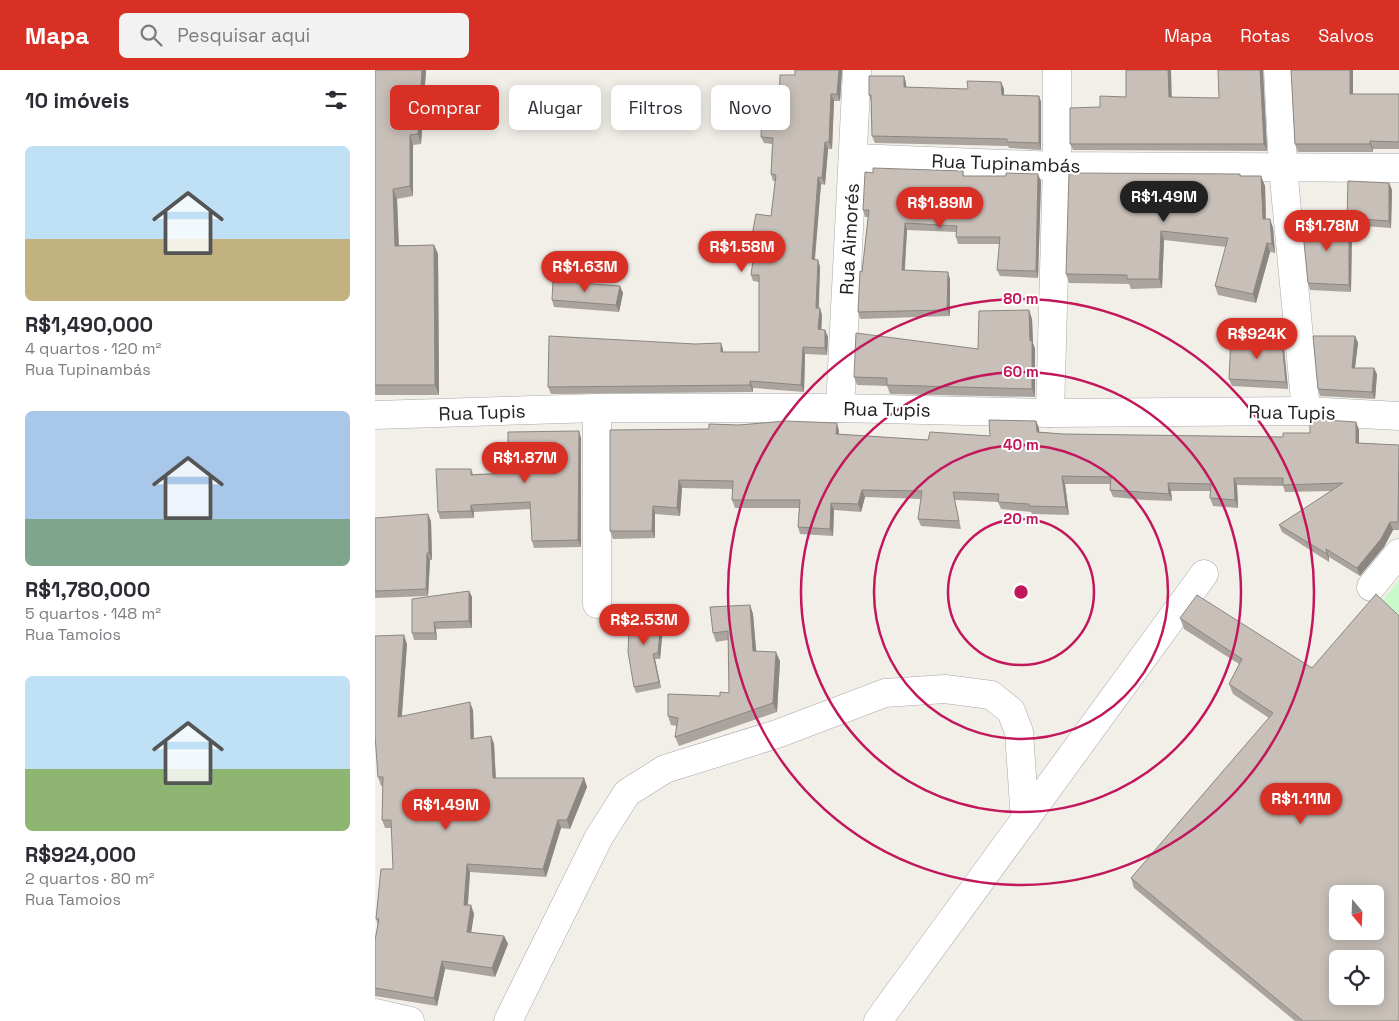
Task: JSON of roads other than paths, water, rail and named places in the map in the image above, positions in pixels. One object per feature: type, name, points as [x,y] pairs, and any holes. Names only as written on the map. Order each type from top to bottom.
[{"type":"street","name":"Rua Aimorés","points":[[840,408],[857,70]]},
{"type":"street","points":[[1050,413],[1057,166],[1057,70]]},
{"type":"street","points":[[1279,70],[1283,168],[1306,411]]},
{"type":"street","name":"Rua Tupinambás","points":[[854,158],[1057,166],[1399,168]]},
{"type":"street","points":[[597,408],[597,604]]},
{"type":"street","name":"Rua Tupis","points":[[375,415],[597,408],[840,408],[1050,413],[1306,411],[1399,416]]},
{"type":"street","points":[[1371,587],[1399,553]]},
{"type":"street","points":[[878,1021],[1204,574]]},
{"type":"street","points":[[508,1021],[604,830],[627,793],[665,769],[777,734],[885,693],[945,689],[991,695],[1011,712],[1019,732],[1025,820]]},
{"type":"street","points":[[375,1013],[410,1021]]}]
